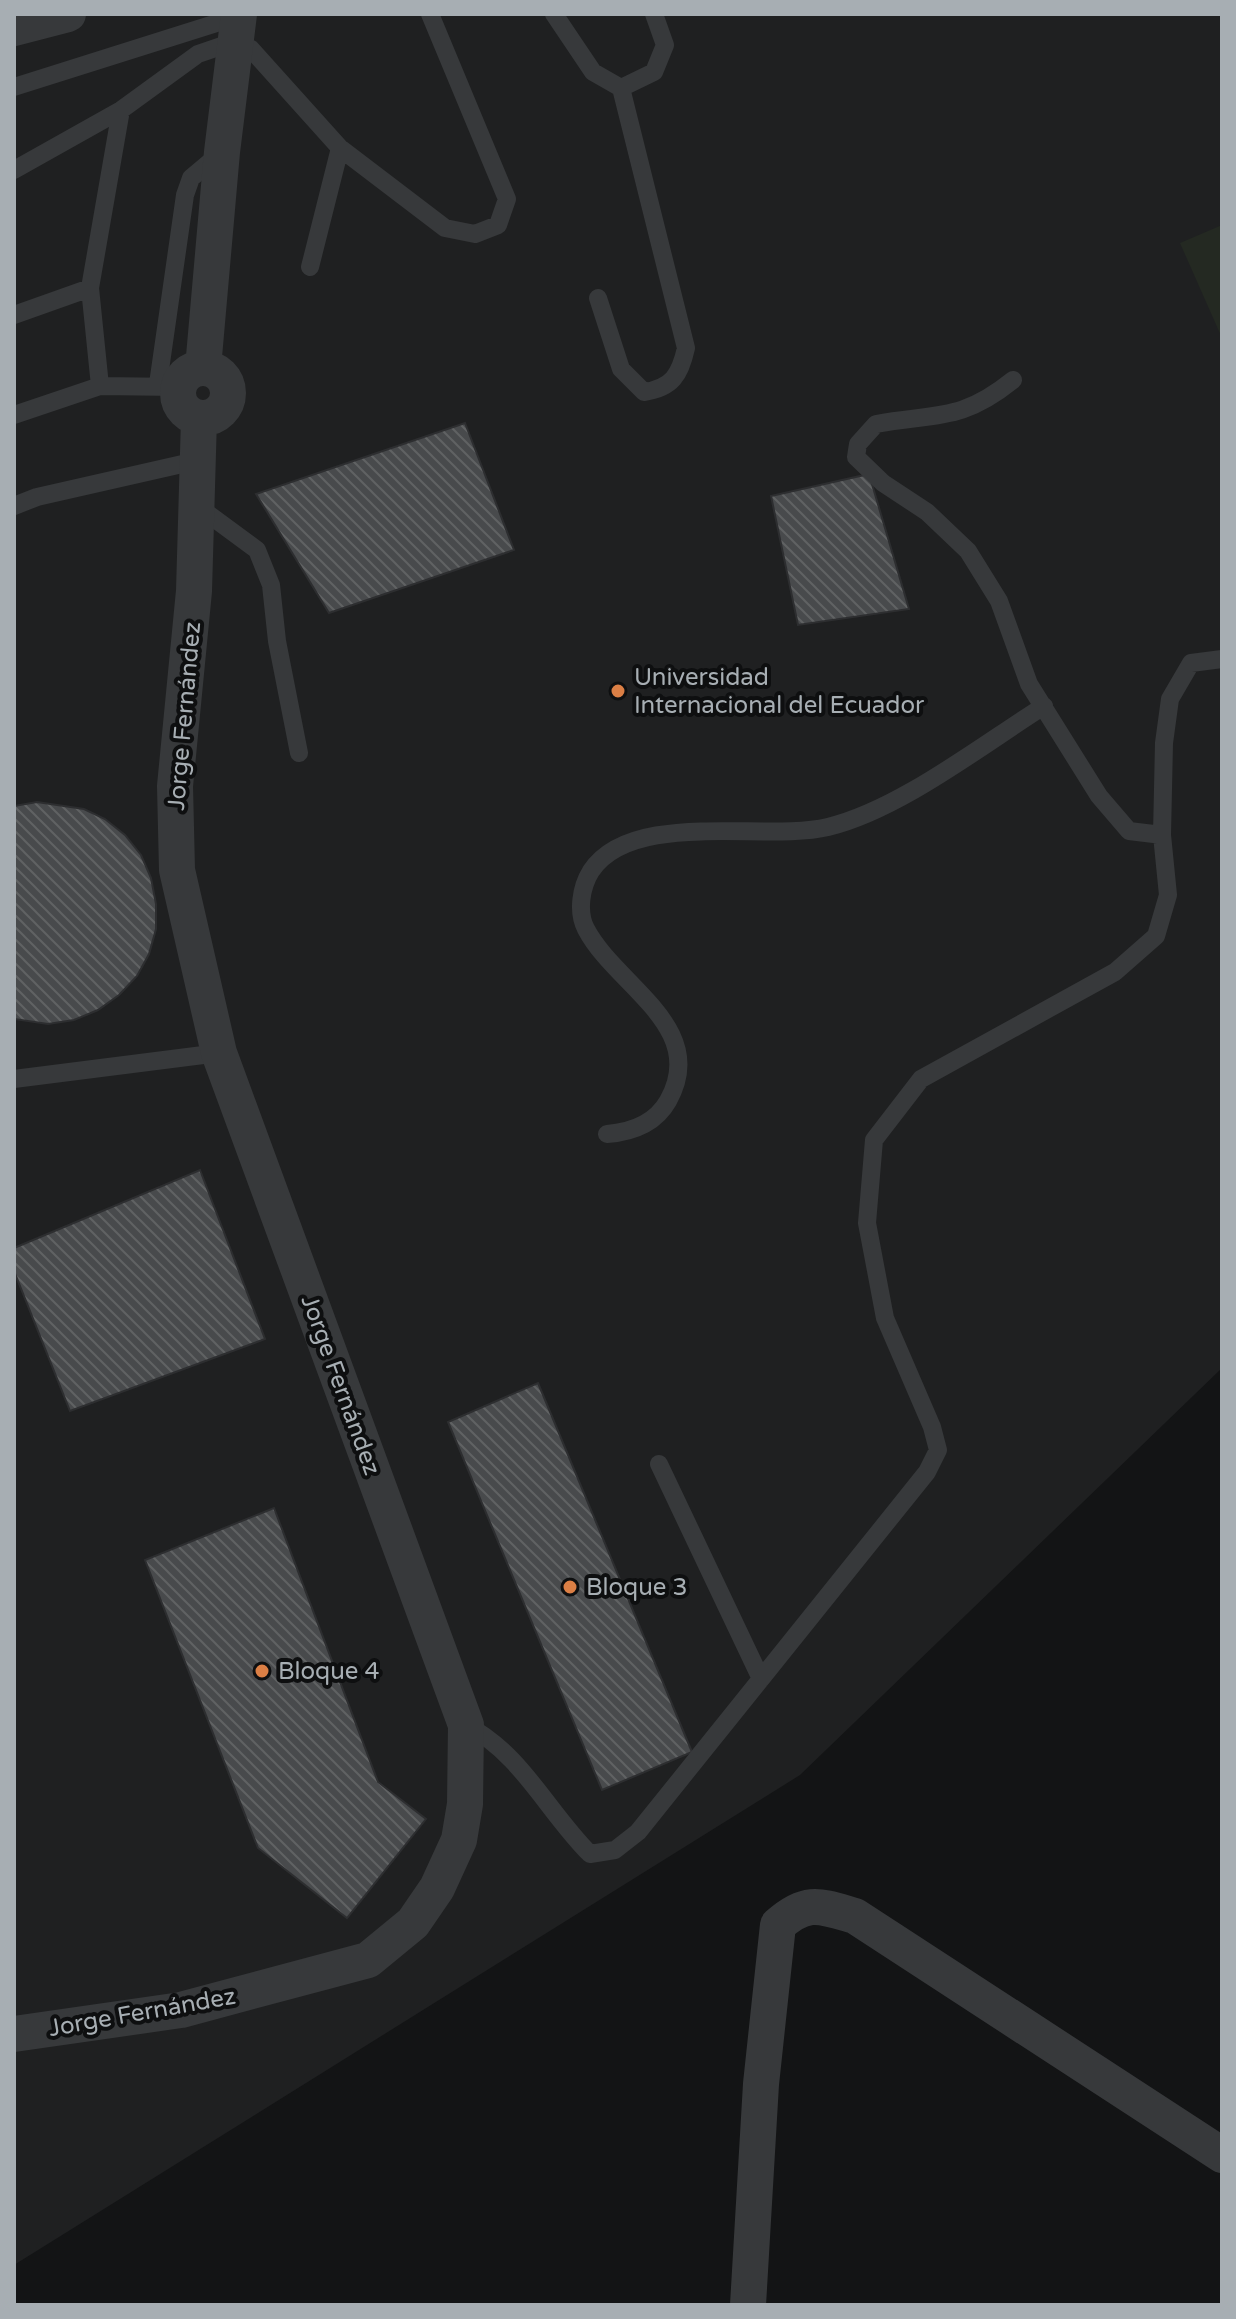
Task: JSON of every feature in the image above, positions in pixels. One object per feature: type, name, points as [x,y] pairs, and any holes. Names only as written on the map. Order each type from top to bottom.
[{"type":"street","points":[[14,28],[68,14]]},
{"type":"street","points":[[180,379],[222,152],[238,23]]},
{"type":"street","name":"Jorge Fernández","points":[[14,2034],[181,2010],[368,1960],[413,1923],[437,1888],[459,1840],[465,1804],[466,1725],[219,1053],[177,870],[175,786],[194,591],[199,418],[210,417],[227,401],[223,379],[180,379]]},
{"type":"street","points":[[748,2305],[761,2084],[778,1925],[795,1910],[816,1905],[855,1916],[1222,2155]]},
{"type":"lane","points":[[238,23],[251,49],[340,148],[445,228],[475,234],[498,225],[507,199],[430,14]]},
{"type":"lane","points":[[554,14],[593,72],[621,88],[686,348],[680,374],[662,390],[644,392],[621,369],[598,298]]},
{"type":"lane","points":[[621,88],[654,72],[665,45],[654,14]]},
{"type":"lane","points":[[14,87],[238,23]]},
{"type":"lane","points":[[14,170],[121,110],[238,23]]},
{"type":"lane","points":[[100,386],[90,288],[121,110]]},
{"type":"lane","points":[[310,267],[340,148]]},
{"type":"lane","points":[[14,415],[100,386],[180,379],[185,195],[191,178],[222,152]]},
{"type":"lane","points":[[14,315],[90,288]]},
{"type":"lane","points":[[1013,380],[993,396],[948,416],[876,424],[858,444],[856,457],[883,483],[927,512],[968,551],[999,601],[1029,684],[1099,796],[1129,831],[1162,835]]},
{"type":"lane","points":[[14,506],[37,497],[200,460]]},
{"type":"lane","points":[[196,505],[257,550],[267,573],[299,753]]},
{"type":"lane","points":[[466,1725],[493,1739],[508,1754],[570,1834],[590,1854],[615,1850],[638,1832],[927,1472],[938,1450],[932,1427],[885,1318],[867,1223],[874,1140],[921,1079],[1115,972],[1156,936],[1168,895],[1162,835],[1164,743],[1170,699],[1191,663],[1222,659]]},
{"type":"lane","points":[[607,1134],[624,1133],[653,1119],[672,1094],[678,1065],[677,1050],[661,1016],[585,929],[582,894],[587,878],[604,856],[658,835],[828,827],[887,803],[1044,706]]},
{"type":"lane","points":[[14,1079],[219,1053]]},
{"type":"lane","points":[[659,1464],[761,1679]]},
{"type":"shaded area","name":"Universidad Internacional del Ecuador","points":[[14,14],[1222,14],[1222,1368],[800,1775],[14,2265]]},
{"type":"shaded area","points":[[1222,225],[1222,338],[1180,243]]},
{"type":"building","points":[[465,423],[514,550],[329,613],[256,494]]},
{"type":"building","points":[[869,474],[909,609],[798,625],[771,496]]},
{"type":"building","points":[[37,802],[84,809],[105,819],[125,835],[141,855],[151,878],[156,904],[156,929],[149,954],[137,976],[119,995],[98,1010],[74,1020],[48,1024],[14,1019],[14,806]]},
{"type":"building","points":[[200,1170],[265,1339],[70,1411],[14,1271],[14,1248]]},
{"type":"building","name":"Bloque 3","points":[[538,1383],[692,1752],[602,1790],[448,1422]]},
{"type":"building","name":"Bloque 4","points":[[274,1508],[378,1782],[426,1819],[347,1918],[258,1848],[145,1560]]},
{"type":"place","name":"Universidad Internacional del Ecuador","points":[[618,691]]},
{"type":"place","name":"Bloque 3","points":[[570,1587]]},
{"type":"place","name":"Bloque 4","points":[[262,1671]]}]
